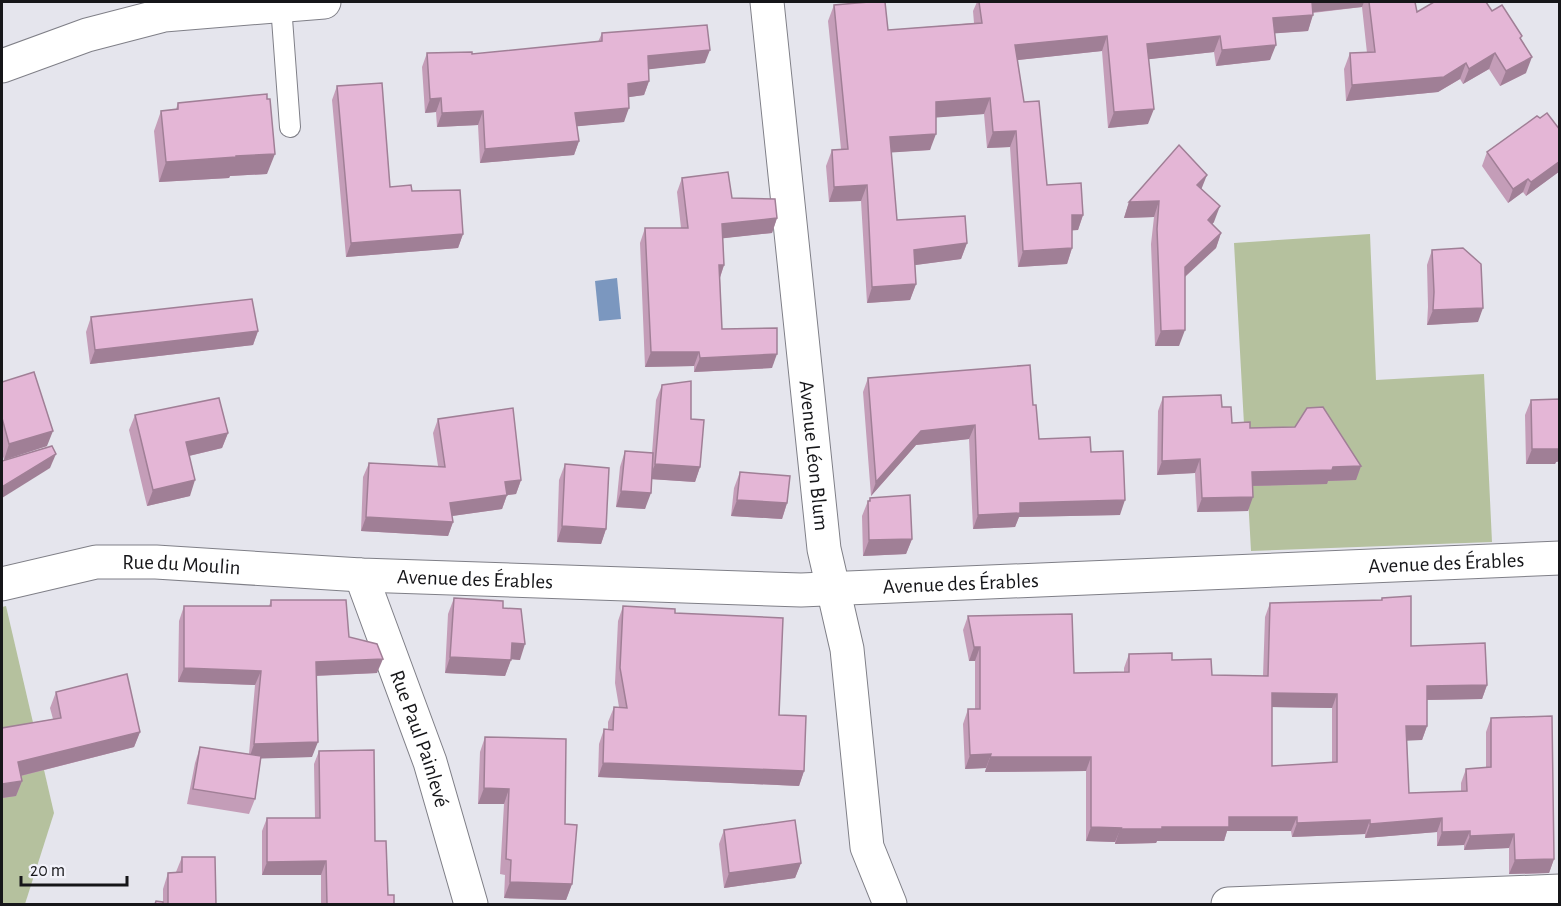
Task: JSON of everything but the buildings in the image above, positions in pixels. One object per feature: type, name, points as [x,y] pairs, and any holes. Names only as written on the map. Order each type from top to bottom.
[{"type":"street","points":[[2,66],[87,36],[164,15],[324,2]]},
{"type":"street","name":"Avenue Léon Blum","points":[[766,2],[824,549],[847,648],[867,847],[890,904]]},
{"type":"street","name":"Avenue des Érables","points":[[361,575],[801,590],[1560,558]]},
{"type":"street","name":"Rue du Moulin","points":[[2,584],[96,562],[156,562],[361,575]]},
{"type":"street","name":"Rue Paul Painlevé","points":[[361,575],[430,762],[471,904]]},
{"type":"street","points":[[1228,904],[1560,891]]},
{"type":"lane","points":[[281,5],[290,127]]},
{"type":"green space","points":[[1370,234],[1376,380],[1484,374],[1492,542],[1251,551],[1234,243]]},
{"type":"green space","points":[[6,606],[54,813],[25,904],[2,904],[2,607]]},
{"type":"water","points":[[617,278],[621,319],[599,321],[595,281]]}]
